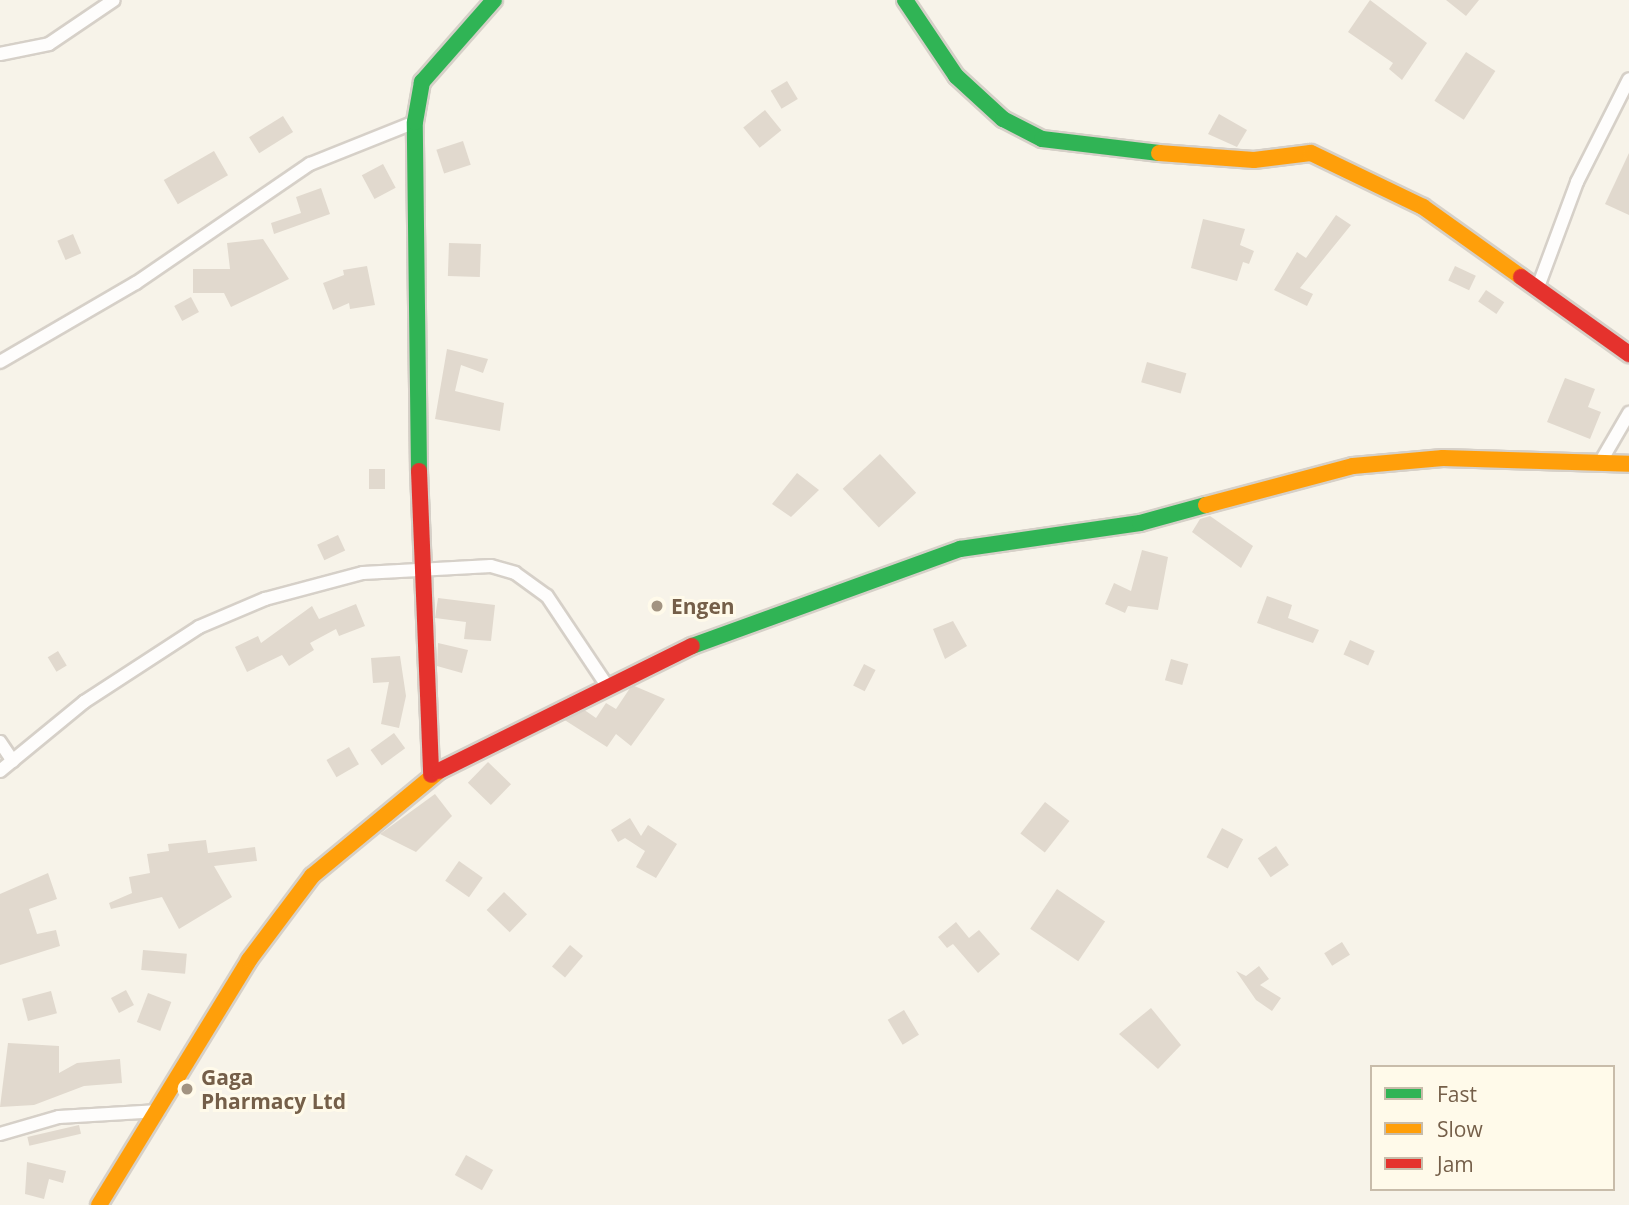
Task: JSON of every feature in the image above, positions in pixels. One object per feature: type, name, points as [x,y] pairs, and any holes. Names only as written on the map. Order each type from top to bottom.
[{"type":"main road","points":[[431,775],[421,568],[415,122],[422,82],[494,0]]},
{"type":"main road","points":[[905,0],[956,76],[1003,119],[1042,139],[1085,148],[1254,160],[1311,153],[1423,207],[1629,354]]},
{"type":"main road","points":[[99,1205],[281,912],[351,838],[431,775],[606,684],[960,548],[1140,523],[1353,466],[1443,458],[1629,464]]},
{"type":"street","points":[[0,54],[50,44],[114,0]]},
{"type":"street","points":[[1538,287],[1577,182],[1629,79]]},
{"type":"street","points":[[0,362],[136,283],[310,164],[415,122]]},
{"type":"street","points":[[1601,461],[1629,413]]},
{"type":"street","points":[[0,771],[84,702],[199,627],[317,583],[421,568],[491,566],[515,573],[547,596],[606,684]]},
{"type":"street","points":[[0,742],[13,761]]},
{"type":"street","points":[[0,1134],[59,1117],[159,1111]]},
{"type":"building","points":[[1370,0],[1427,43],[1402,80],[1389,69],[1393,63],[1348,32]]},
{"type":"building","points":[[1446,0],[1479,0],[1466,16]]},
{"type":"building","points":[[1466,52],[1495,71],[1464,120],[1434,101]]},
{"type":"building","points":[[787,81],[798,99],[782,109],[771,91]]},
{"type":"building","points":[[765,110],[781,130],[760,148],[743,128]]},
{"type":"building","points":[[1219,114],[1247,130],[1237,147],[1208,134]]},
{"type":"building","points":[[283,116],[293,132],[259,153],[249,137]]},
{"type":"building","points":[[463,141],[471,165],[444,173],[436,150]]},
{"type":"building","points":[[214,151],[228,175],[178,204],[164,180]]},
{"type":"building","points":[[1629,153],[1629,215],[1605,204]]},
{"type":"building","points":[[383,164],[396,188],[374,199],[362,175]]},
{"type":"building","points":[[321,188],[330,214],[274,234],[271,223],[301,213],[296,197]]},
{"type":"building","points":[[1336,215],[1351,225],[1300,288],[1313,294],[1307,306],[1274,290],[1297,252],[1306,258]]},
{"type":"building","points":[[1203,219],[1245,229],[1240,245],[1254,251],[1249,264],[1243,262],[1237,281],[1191,268]]},
{"type":"building","points":[[73,234],[81,253],[66,260],[57,241]]},
{"type":"building","points":[[263,239],[289,279],[231,307],[224,293],[193,293],[193,269],[230,269],[227,243]]},
{"type":"building","points":[[449,243],[481,244],[480,277],[448,276]]},
{"type":"building","points":[[367,266],[375,305],[350,309],[349,303],[333,310],[323,283],[344,275],[343,270]]},
{"type":"building","points":[[1455,266],[1476,276],[1469,290],[1448,281]]},
{"type":"building","points":[[1486,290],[1504,302],[1496,314],[1478,302]]},
{"type":"building","points":[[191,297],[199,312],[182,321],[174,306]]},
{"type":"building","points":[[447,349],[488,359],[483,373],[461,365],[455,391],[504,403],[500,431],[435,419]]},
{"type":"building","points":[[1147,362],[1186,373],[1181,393],[1141,382]]},
{"type":"building","points":[[1565,378],[1595,389],[1588,407],[1601,412],[1590,439],[1547,422]]},
{"type":"building","points":[[880,454],[916,493],[879,528],[843,489]]},
{"type":"building","points":[[369,469],[385,469],[385,489],[369,489]]},
{"type":"building","points":[[797,473],[819,490],[791,517],[772,504]]},
{"type":"building","points":[[1210,516],[1253,546],[1241,568],[1192,532],[1200,519]]},
{"type":"building","points":[[338,535],[345,550],[324,560],[317,545]]},
{"type":"building","points":[[1142,550],[1168,557],[1158,610],[1128,606],[1125,613],[1105,604],[1114,583],[1131,591]]},
{"type":"building","points":[[1267,596],[1292,605],[1288,618],[1319,630],[1313,643],[1257,623]]},
{"type":"building","points":[[438,598],[495,605],[491,641],[464,639],[466,622],[435,618]]},
{"type":"building","points":[[356,604],[365,626],[339,636],[336,629],[310,643],[314,650],[289,666],[282,655],[247,672],[235,647],[258,636],[261,643],[312,606],[319,619]]},
{"type":"building","points":[[953,621],[967,646],[945,659],[933,629]]},
{"type":"building","points":[[1350,640],[1375,651],[1368,666],[1343,655]]},
{"type":"building","points":[[438,643],[468,650],[462,673],[437,666]]},
{"type":"building","points":[[58,651],[67,666],[56,672],[48,657]]},
{"type":"building","points":[[400,656],[406,696],[399,728],[381,724],[389,682],[373,683],[371,658]]},
{"type":"building","points":[[1171,659],[1188,664],[1182,685],[1165,680]]},
{"type":"building","points":[[864,664],[876,670],[865,691],[853,685]]},
{"type":"building","points":[[632,685],[665,699],[631,746],[616,734],[607,747],[563,719],[583,709],[596,718],[606,703],[616,709]]},
{"type":"building","points":[[394,733],[405,748],[382,765],[371,750]]},
{"type":"building","points":[[349,747],[359,764],[336,777],[326,760]]},
{"type":"building","points":[[488,762],[511,784],[491,805],[468,783]]},
{"type":"building","points":[[435,794],[452,816],[416,852],[380,834]]},
{"type":"building","points":[[1045,802],[1069,821],[1045,853],[1020,834]]},
{"type":"building","points":[[630,818],[641,836],[648,825],[677,844],[656,878],[636,867],[645,851],[625,838],[618,842],[611,830]]},
{"type":"building","points":[[1222,828],[1243,839],[1228,868],[1207,857]]},
{"type":"building","points":[[206,840],[208,853],[255,847],[257,861],[214,866],[232,897],[179,929],[162,897],[111,909],[109,903],[132,893],[129,877],[150,873],[147,854],[169,851],[168,844]]},
{"type":"building","points":[[1276,846],[1289,865],[1271,877],[1258,858]]},
{"type":"building","points":[[459,861],[483,878],[469,897],[445,881]]},
{"type":"building","points":[[48,873],[57,899],[29,909],[37,934],[56,930],[60,946],[0,965],[0,894]]},
{"type":"building","points":[[1057,889],[1105,921],[1078,961],[1030,929]]},
{"type":"building","points":[[504,892],[527,914],[510,932],[487,910]]},
{"type":"building","points":[[956,922],[969,938],[979,930],[1000,954],[978,973],[953,944],[947,948],[938,937]]},
{"type":"building","points":[[1342,942],[1350,955],[1332,966],[1324,953]]},
{"type":"building","points":[[570,945],[583,956],[565,977],[552,966]]},
{"type":"building","points":[[143,950],[187,954],[185,974],[141,970]]},
{"type":"building","points":[[1259,966],[1269,979],[1260,985],[1281,998],[1272,1011],[1256,1000],[1236,971],[1246,976]]},
{"type":"building","points":[[126,990],[134,1005],[119,1013],[111,998]]},
{"type":"building","points":[[51,991],[57,1013],[28,1021],[22,999]]},
{"type":"building","points":[[148,993],[171,1002],[160,1031],[137,1022]]},
{"type":"building","points":[[1151,1008],[1181,1045],[1158,1069],[1119,1034]]},
{"type":"building","points":[[904,1010],[919,1035],[903,1045],[888,1020]]},
{"type":"building","points":[[8,1043],[59,1046],[59,1073],[77,1063],[120,1059],[122,1083],[84,1086],[34,1105],[0,1107]]},
{"type":"building","points":[[79,1125],[81,1134],[29,1146],[27,1137]]},
{"type":"building","points":[[466,1155],[493,1170],[482,1190],[455,1175]]},
{"type":"building","points":[[27,1162],[66,1171],[63,1183],[49,1179],[44,1199],[25,1194]]},
{"type":"traffic: fast","points":[[419,471],[415,122],[422,82],[494,0]]},
{"type":"traffic: fast","points":[[905,0],[956,76],[1003,119],[1042,139],[1159,153]]},
{"type":"traffic: fast","points":[[692,646],[960,549],[1140,523],[1206,505]]},
{"type":"traffic: slow","points":[[1159,153],[1254,160],[1311,153],[1423,207],[1521,277]]},
{"type":"traffic: slow","points":[[1206,505],[1353,466],[1443,458],[1629,464]]},
{"type":"traffic: slow","points":[[99,1205],[249,960],[312,876],[439,771]]},
{"type":"traffic: jam","points":[[1521,277],[1629,354]]},
{"type":"traffic: jam","points":[[419,471],[431,775]]},
{"type":"traffic: jam","points":[[439,771],[692,646]]},
{"type":"place","name":"Engen","points":[[657,606]]},
{"type":"place","name":"Gaga Pharmacy Ltd","points":[[187,1089]]}]
